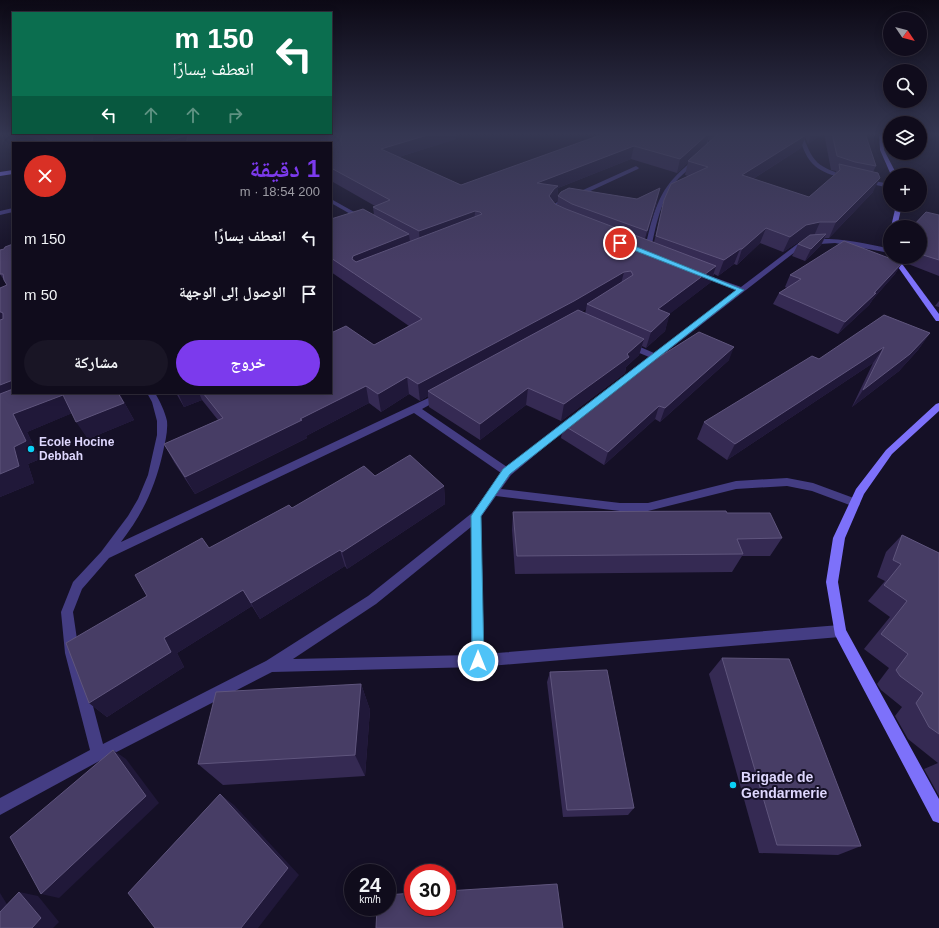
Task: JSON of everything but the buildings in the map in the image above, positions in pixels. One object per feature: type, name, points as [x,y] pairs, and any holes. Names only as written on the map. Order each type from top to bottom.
[{"type":"main road","points":[[899,264],[939,319]]},
{"type":"main road","points":[[939,406],[889,452],[860,492],[840,538],[832,582],[840,631],[939,815]]},
{"type":"street","points":[[562,219],[556,216],[552,211],[556,205],[618,176]]},
{"type":"street","points":[[646,253],[657,216],[671,184],[678,176]]},
{"type":"street","points":[[843,176],[853,179]]},
{"type":"street","points":[[861,181],[883,185]]},
{"type":"street","points":[[332,202],[372,224]]},
{"type":"street","points":[[0,213],[12,210]]},
{"type":"street","points":[[618,385],[802,243],[816,240],[830,240],[883,250]]},
{"type":"street","points":[[639,250],[654,256]]},
{"type":"street","points":[[690,270],[741,290]]},
{"type":"street","points":[[619,340],[655,357]]},
{"type":"street","points":[[105,555],[414,409],[449,390]]},
{"type":"street","points":[[98,754],[72,653],[67,612],[76,586],[105,555],[132,519],[143,500],[153,475],[162,435],[162,422],[156,402],[152,394]]},
{"type":"street","points":[[414,409],[506,472]]},
{"type":"street","points":[[0,807],[98,754],[271,666],[372,600],[476,516],[506,472],[580,414]]},
{"type":"street","points":[[493,492],[620,507],[648,506],[736,485],[787,482],[813,488],[855,503]]},
{"type":"street","points":[[476,516],[478,661]]},
{"type":"street","points":[[271,666],[478,661],[840,631]]},
{"type":"place","name":"Ecole Hocine Debbah","points":[[31,449]]},
{"type":"place","name":"Brigade de Gendarmerie","points":[[733,785]]},
{"type":"route","points":[[478,661],[476,516],[506,472],[518,461],[741,290],[620,243]]}]
